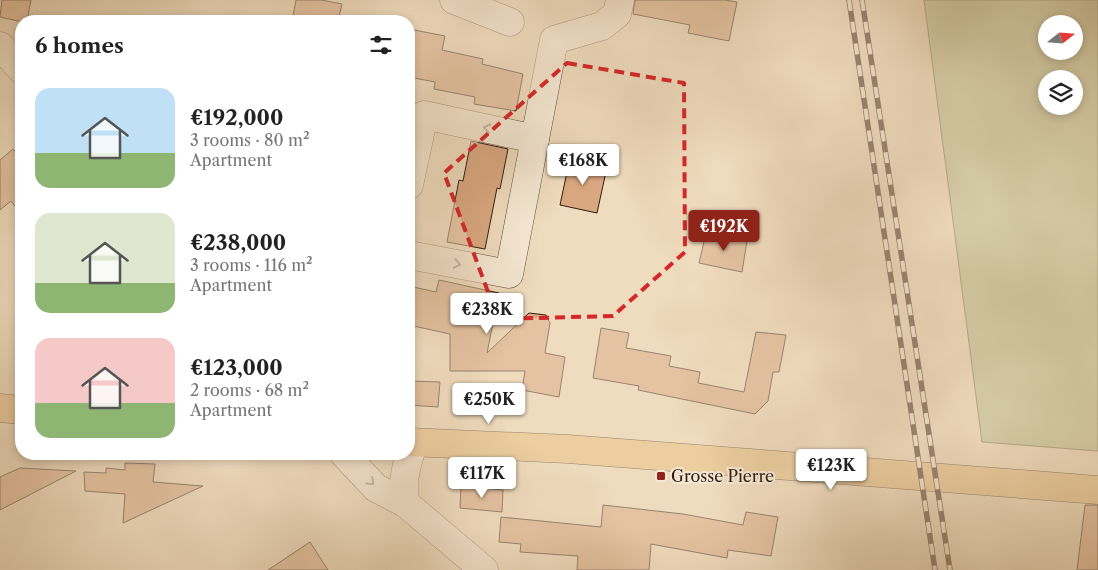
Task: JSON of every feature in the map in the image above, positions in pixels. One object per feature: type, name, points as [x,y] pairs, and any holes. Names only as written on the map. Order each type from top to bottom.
[{"type":"main road","points":[[0,408],[15,409]]},
{"type":"main road","points":[[415,442],[568,449],[1098,490]]},
{"type":"street","points":[[454,0],[510,22]]},
{"type":"street","points":[[415,256],[509,274],[554,40],[602,26],[617,14],[620,0]]},
{"type":"street","points":[[0,46],[15,62]]},
{"type":"street","points":[[415,157],[424,115],[535,138]]},
{"type":"street","points":[[350,460],[376,488],[405,503],[484,570]]},
{"type":"street","points":[[405,503],[403,484],[407,460]]},
{"type":"highlighted area","points":[[567,63],[684,83],[685,252],[613,316],[498,319],[444,173]]},
{"type":"green space","points":[[924,0],[1098,0],[1098,451],[982,442]]},
{"type":"building","points":[[2,0],[31,0],[28,15],[15,15],[15,20],[0,17]]},
{"type":"building","points":[[296,0],[321,0],[342,4],[339,15],[293,15]]},
{"type":"building","points":[[635,0],[725,0],[737,2],[729,41],[688,33],[690,25],[633,14]]},
{"type":"building","points":[[415,30],[445,36],[442,50],[483,59],[482,64],[523,74],[516,111],[474,104],[475,97],[434,89],[435,82],[415,78]]},
{"type":"building","points":[[471,141],[508,149],[500,189],[497,188],[485,249],[447,242],[459,180],[463,181]]},
{"type":"building","points":[[13,149],[15,152],[15,206],[11,201],[0,210],[0,160]]},
{"type":"building","points":[[570,158],[607,167],[597,213],[560,205]]},
{"type":"building","points":[[706,233],[747,241],[742,272],[699,263]]},
{"type":"building","points":[[439,280],[499,293],[487,353],[529,313],[546,315],[550,323],[545,353],[565,357],[559,397],[522,390],[525,371],[450,371],[450,334],[415,326],[415,287],[436,292]]},
{"type":"building","points":[[601,328],[629,333],[626,348],[671,356],[669,366],[700,372],[698,383],[744,392],[756,332],[786,335],[779,372],[773,372],[768,401],[755,414],[638,390],[639,386],[593,378]]},
{"type":"building","points":[[415,381],[440,382],[438,407],[415,405]]},
{"type":"building","points":[[125,463],[155,464],[153,482],[203,486],[123,523],[125,494],[85,491],[84,472],[106,473],[106,468],[125,470]]},
{"type":"building","points":[[20,468],[76,471],[0,510],[0,477]]},
{"type":"building","points":[[461,486],[503,490],[502,512],[460,508]]},
{"type":"building","points":[[603,505],[683,514],[743,525],[746,512],[778,517],[771,556],[728,550],[727,558],[651,544],[649,570],[577,570],[578,556],[520,552],[521,544],[499,542],[501,517],[601,527]]},
{"type":"building","points":[[1085,505],[1098,505],[1098,570],[1077,570]]},
{"type":"building","points":[[310,542],[328,570],[268,570]]},
{"type":"railway","points":[[849,0],[935,570]]},
{"type":"railway","points":[[862,0],[950,570]]},
{"type":"place","name":"Grosse Pierre","points":[[661,476]]}]
